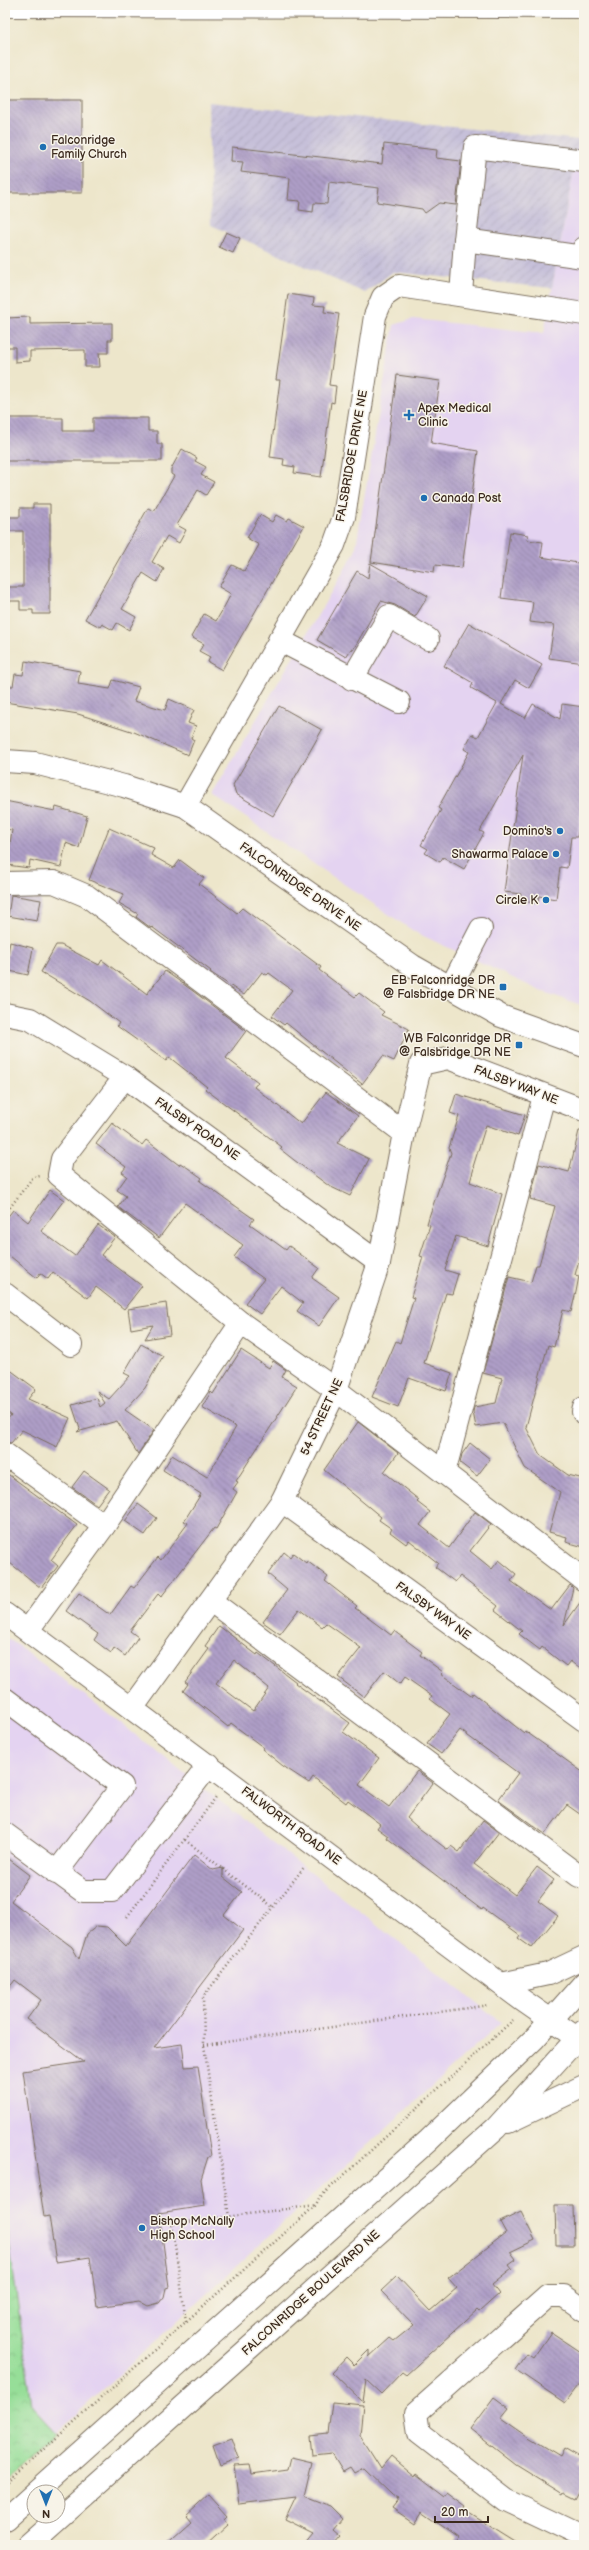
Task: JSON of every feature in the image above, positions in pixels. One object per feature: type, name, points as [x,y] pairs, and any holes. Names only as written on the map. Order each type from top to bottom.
[{"type":"street","points":[[5,6],[437,6],[576,9]]},
{"type":"street","points":[[461,295],[475,147],[584,161]]},
{"type":"street","points":[[465,240],[583,257],[584,248]]},
{"type":"street","name":"FALSBRIDGE DRIVE NE","points":[[185,806],[278,640],[334,545],[344,517],[375,316],[383,298],[399,286],[584,314]]},
{"type":"street","points":[[352,679],[389,616],[428,639]]},
{"type":"street","points":[[278,640],[399,702]]},
{"type":"street","name":"FALCONRIDGE DRIVE NE","points":[[5,761],[35,763],[124,786],[185,806],[413,966],[502,1016],[584,1046]]},
{"type":"street","points":[[5,883],[54,882],[87,896],[404,1133]]},
{"type":"street","points":[[451,987],[482,928]]},
{"type":"street","name":"FALSBY ROAD NE","points":[[5,1014],[30,1018],[125,1077],[379,1263]]},
{"type":"street","name":"54 STREET NE","points":[[133,1707],[282,1501],[336,1390],[379,1263],[404,1133],[421,1064],[448,1058]]},
{"type":"street","name":"FALSBY WAY NE","points":[[448,1058],[544,1096],[584,1110]]},
{"type":"street","points":[[125,1077],[62,1159],[59,1174],[241,1323],[336,1390],[584,1580]]},
{"type":"street","points":[[444,1473],[544,1096]]},
{"type":"street","points":[[5,1294],[71,1345]]},
{"type":"street","points":[[28,1630],[104,1526],[241,1323]]},
{"type":"street","points":[[5,1454],[104,1526]]},
{"type":"street","name":"FALSBY WAY NE","points":[[282,1501],[584,1720]]},
{"type":"street","points":[[211,1601],[579,1876],[584,1876]]},
{"type":"street","name":"FALWORTH ROAD NE","points":[[5,1614],[133,1707],[209,1766],[502,1984],[552,2020],[582,2037]]},
{"type":"street","points":[[5,1699],[122,1786],[56,1873]]},
{"type":"street","points":[[5,1834],[56,1873],[83,1891],[112,1891],[209,1766]]},
{"type":"street","points":[[502,1984],[548,1974],[584,1957]]},
{"type":"street","points":[[45,2484],[429,2140],[552,2020],[584,1983]]},
{"type":"street","name":"FALCONRIDGE BOULEVARD NE","points":[[28,2545],[496,2128],[582,2037]]},
{"type":"street","points":[[496,2128],[584,2086]]},
{"type":"street","points":[[584,2310],[564,2296],[548,2296],[416,2413],[419,2433],[506,2500],[584,2537]]},
{"type":"street","points":[[5,2520],[26,2501]]},
{"type":"path","points":[[5,1214],[34,1177],[59,1174]]},
{"type":"path","points":[[127,1917],[217,1796]]},
{"type":"path","points":[[185,1840],[273,1908]]},
{"type":"path","points":[[229,2217],[204,2045],[203,1997],[305,1866]]},
{"type":"path","points":[[204,2045],[489,2005]]},
{"type":"path","points":[[5,2484],[316,2205],[319,2198],[514,2020]]},
{"type":"path","points":[[186,2322],[172,2224],[316,2205]]},
{"type":"shaded area","points":[[208,102],[579,140],[552,288],[393,272],[365,293],[211,225]]},
{"type":"shaded area","points":[[579,140],[584,141],[584,1006],[541,991],[415,932],[212,795],[355,552],[394,325],[413,319],[544,333]]},
{"type":"shaded area","name":"Bishop McNally High School","points":[[5,1636],[99,1706],[501,2022],[5,2480]]},
{"type":"green space","points":[[5,2213],[32,2406],[57,2433],[5,2480]]},
{"type":"building","name":"Falconridge Family Church","points":[[5,100],[82,100],[82,193],[5,193]]},
{"type":"building","points":[[384,144],[437,150],[436,158],[461,161],[456,205],[439,203],[425,213],[422,209],[377,202],[379,188],[329,182],[327,204],[314,203],[313,212],[299,210],[300,201],[288,200],[290,178],[241,172],[243,162],[231,161],[232,147],[382,164]]},
{"type":"building","points":[[226,232],[240,238],[233,253],[219,247]]},
{"type":"building","points":[[288,294],[314,298],[313,305],[325,306],[324,312],[339,314],[329,385],[336,386],[334,403],[331,402],[321,477],[294,473],[295,467],[283,465],[284,459],[270,457],[280,380],[276,380]]},
{"type":"building","points":[[30,317],[30,324],[112,323],[112,340],[108,340],[108,353],[99,353],[100,367],[85,367],[85,350],[30,351],[30,361],[15,362],[15,347],[7,347],[5,318]]},
{"type":"building","points":[[397,375],[440,381],[431,443],[478,451],[462,568],[435,565],[434,572],[371,562]]},
{"type":"building","points":[[7,418],[63,418],[63,431],[93,431],[93,418],[148,418],[148,431],[157,431],[157,444],[162,444],[162,461],[5,461]]},
{"type":"building","points":[[182,449],[197,458],[195,461],[206,467],[201,475],[214,482],[206,495],[198,490],[177,525],[186,530],[179,543],[167,536],[152,562],[164,569],[157,582],[143,573],[122,609],[136,617],[129,630],[117,623],[113,630],[102,624],[100,627],[85,619],[148,508],[154,511],[174,476],[171,474],[171,469]]},
{"type":"building","points":[[33,504],[50,504],[50,614],[33,614],[33,610],[20,610],[20,601],[6,601],[6,587],[23,587],[23,531],[6,531],[6,517],[20,517],[20,508],[33,508]]},
{"type":"building","points":[[260,515],[272,522],[276,515],[287,521],[289,518],[304,526],[222,670],[208,662],[210,657],[199,651],[204,644],[191,637],[204,614],[216,621],[223,609],[231,594],[219,587],[232,565],[244,571],[259,545],[247,538]]},
{"type":"building","points":[[510,532],[528,535],[527,540],[543,542],[541,557],[584,564],[584,663],[549,658],[554,625],[530,622],[533,602],[501,598]]},
{"type":"building","points":[[370,563],[428,596],[415,617],[395,605],[381,601],[353,650],[351,649],[346,657],[317,640],[357,571],[368,578]]},
{"type":"building","points":[[469,623],[542,665],[529,688],[515,680],[501,704],[525,718],[533,704],[560,719],[562,704],[584,707],[584,790],[579,827],[577,837],[571,837],[567,868],[560,867],[556,899],[539,896],[538,903],[520,901],[521,894],[504,892],[523,755],[480,831],[484,833],[464,869],[443,857],[440,862],[425,853],[428,849],[421,845],[441,810],[438,808],[469,752],[464,749],[472,734],[478,737],[497,703],[471,688],[473,683],[444,666]]},
{"type":"building","points":[[25,661],[80,671],[78,684],[110,689],[113,680],[139,687],[134,701],[165,710],[169,699],[194,710],[188,723],[196,726],[191,738],[194,740],[188,755],[134,732],[78,714],[5,702],[8,686],[13,686],[15,674],[23,675]]},
{"type":"building","points":[[279,706],[322,730],[273,816],[236,794],[233,785]]},
{"type":"building","points":[[5,801],[55,811],[56,807],[87,816],[79,848],[66,843],[61,867],[30,860],[29,868],[7,865],[12,830],[5,829]]},
{"type":"building","points":[[109,828],[154,848],[151,855],[174,868],[180,860],[204,878],[199,884],[237,913],[242,908],[321,967],[319,970],[355,997],[359,993],[384,1012],[381,1015],[409,1029],[394,1061],[383,1056],[362,1084],[286,1023],[284,1025],[272,1016],[292,990],[269,973],[267,975],[262,972],[244,995],[210,972],[211,971],[152,927],[151,928],[136,917],[138,914],[119,903],[124,894],[89,880]]},
{"type":"building","points":[[11,895],[41,900],[37,921],[8,916]]},
{"type":"building","points":[[10,942],[33,948],[28,975],[5,970]]},
{"type":"building","points":[[56,945],[61,945],[99,965],[102,960],[147,994],[165,971],[193,991],[246,1031],[226,1058],[258,1082],[254,1087],[301,1124],[326,1092],[358,1116],[337,1143],[369,1159],[350,1196],[329,1186],[294,1160],[280,1149],[282,1147],[205,1089],[207,1087],[169,1057],[166,1061],[117,1026],[119,1023],[90,1001],[41,972]]},
{"type":"building","points":[[456,1094],[525,1115],[518,1136],[486,1125],[473,1167],[470,1182],[502,1194],[488,1246],[456,1236],[445,1270],[458,1274],[452,1294],[446,1293],[424,1363],[452,1373],[446,1391],[409,1378],[398,1407],[372,1397],[396,1341],[400,1343],[414,1298],[411,1297],[423,1257],[420,1256],[430,1225],[427,1224],[451,1153],[449,1148],[459,1116],[450,1113]]},
{"type":"building","points":[[112,1123],[142,1145],[146,1140],[179,1165],[180,1163],[188,1168],[202,1178],[200,1181],[254,1219],[250,1224],[286,1250],[289,1246],[319,1268],[312,1278],[339,1297],[319,1326],[297,1311],[303,1303],[281,1286],[260,1314],[245,1303],[264,1279],[234,1257],[243,1245],[185,1203],[159,1238],[118,1207],[126,1196],[117,1190],[127,1176],[122,1172],[126,1167],[96,1144]]},
{"type":"building","points":[[579,1131],[584,1131],[584,1241],[575,1275],[579,1276],[571,1312],[563,1310],[554,1347],[548,1345],[526,1427],[540,1455],[568,1475],[584,1479],[584,1547],[566,1542],[567,1537],[549,1532],[560,1492],[525,1468],[503,1423],[476,1427],[473,1412],[474,1407],[496,1403],[502,1378],[483,1373],[509,1277],[531,1282],[536,1265],[539,1265],[555,1206],[530,1199],[539,1164],[569,1172]]},
{"type":"building","points":[[50,1190],[64,1200],[41,1231],[75,1256],[98,1225],[115,1237],[101,1255],[142,1286],[124,1309],[96,1287],[88,1298],[53,1272],[48,1279],[40,1273],[37,1278],[5,1252],[5,1220],[13,1210],[28,1222]]},
{"type":"building","points":[[166,1303],[170,1335],[145,1339],[153,1325],[131,1329],[128,1309]]},
{"type":"building","points":[[141,1344],[163,1356],[145,1388],[125,1410],[154,1430],[138,1454],[117,1421],[77,1432],[80,1429],[72,1405],[97,1398],[100,1407],[105,1403],[97,1391],[109,1399],[130,1376],[124,1373]]},
{"type":"building","points":[[241,1350],[269,1368],[273,1361],[286,1370],[282,1377],[297,1386],[236,1481],[238,1482],[233,1489],[237,1492],[216,1529],[214,1528],[161,1597],[158,1594],[130,1631],[138,1637],[125,1656],[114,1648],[111,1653],[94,1640],[98,1634],[66,1611],[79,1593],[110,1615],[131,1586],[134,1588],[158,1557],[161,1560],[188,1523],[184,1521],[201,1494],[163,1470],[172,1455],[207,1477],[236,1427],[202,1407],[211,1392],[213,1394]]},
{"type":"building","points":[[5,1366],[36,1389],[28,1399],[70,1418],[57,1447],[22,1430],[11,1443],[5,1442],[5,1423],[11,1415],[5,1411]]},
{"type":"building","points":[[358,1422],[398,1453],[384,1472],[419,1500],[417,1502],[430,1512],[420,1525],[449,1548],[475,1512],[491,1524],[470,1551],[492,1569],[499,1560],[516,1574],[511,1581],[551,1610],[570,1585],[573,1588],[564,1625],[584,1597],[584,1672],[570,1661],[566,1666],[542,1647],[540,1650],[519,1634],[522,1631],[495,1610],[498,1606],[460,1576],[455,1582],[435,1567],[438,1563],[409,1540],[406,1544],[390,1532],[392,1529],[379,1520],[381,1517],[324,1470]]},
{"type":"building","points":[[470,1443],[490,1459],[477,1476],[460,1463],[462,1454]]},
{"type":"building","points":[[84,1471],[109,1489],[97,1505],[72,1487]]},
{"type":"building","points":[[5,1472],[77,1525],[51,1560],[58,1566],[41,1588],[5,1559]]},
{"type":"building","points":[[138,1504],[157,1518],[145,1535],[125,1521]]},
{"type":"building","points":[[284,1552],[290,1557],[293,1553],[306,1563],[307,1561],[328,1577],[325,1581],[357,1606],[355,1608],[391,1635],[394,1631],[422,1652],[420,1655],[443,1672],[441,1674],[471,1696],[473,1693],[524,1733],[525,1731],[584,1773],[584,1817],[567,1805],[545,1834],[498,1800],[518,1773],[460,1730],[441,1754],[427,1744],[450,1714],[430,1699],[432,1696],[405,1677],[400,1684],[384,1671],[364,1697],[338,1677],[361,1648],[326,1623],[322,1627],[299,1609],[280,1634],[263,1622],[287,1590],[268,1574]]},
{"type":"building","points":[[219,1626],[257,1655],[258,1653],[296,1682],[295,1683],[350,1723],[343,1732],[379,1758],[359,1785],[389,1807],[417,1771],[433,1783],[407,1818],[448,1850],[451,1846],[459,1852],[483,1820],[499,1832],[474,1864],[515,1895],[537,1867],[554,1880],[538,1901],[558,1916],[532,1948],[518,1938],[520,1935],[483,1908],[482,1910],[387,1838],[388,1836],[377,1828],[380,1824],[348,1800],[346,1803],[313,1777],[309,1783],[283,1766],[262,1749],[264,1748],[231,1723],[228,1727],[183,1691],[188,1684],[185,1682],[209,1649],[205,1646]],"holes":[[[234,1660],[269,1688],[253,1711],[216,1683]]]},
{"type":"building","points":[[194,1855],[213,1870],[223,1868],[223,1877],[242,1892],[224,1915],[243,1930],[154,2048],[182,2044],[185,2067],[198,2066],[211,2156],[208,2157],[201,2179],[205,2206],[159,2213],[169,2287],[166,2288],[164,2297],[159,2303],[148,2306],[139,2301],[97,2307],[90,2257],[56,2262],[49,2216],[44,2217],[23,2071],[84,2062],[27,2019],[41,2000],[15,1980],[5,1993],[5,1856],[30,1875],[11,1901],[72,1947],[79,1959],[87,1934],[97,1926],[107,1927],[126,1946]]},
{"type":"building","points":[[555,2205],[573,2205],[574,2245],[556,2245]]},
{"type":"building","points":[[521,2212],[535,2240],[510,2252],[516,2260],[509,2265],[512,2269],[492,2285],[499,2294],[479,2312],[477,2310],[406,2375],[402,2372],[381,2394],[366,2380],[363,2402],[332,2372],[346,2357],[354,2365],[369,2350],[369,2357],[390,2338],[394,2341],[414,2325],[381,2291],[397,2276],[430,2311],[457,2288],[448,2278],[506,2233],[500,2222]]},
{"type":"building","points":[[551,2332],[584,2354],[584,2378],[565,2403],[516,2370],[527,2354],[533,2358]]},
{"type":"building","points":[[494,2397],[509,2408],[501,2418],[560,2456],[564,2448],[583,2459],[579,2465],[584,2468],[584,2483],[576,2498],[564,2492],[563,2494],[516,2465],[470,2429]]},
{"type":"building","points":[[332,2402],[363,2405],[360,2435],[381,2468],[391,2456],[415,2476],[416,2474],[445,2496],[447,2493],[466,2507],[464,2510],[520,2545],[453,2545],[457,2537],[421,2512],[414,2523],[392,2508],[399,2499],[392,2496],[363,2468],[354,2473],[350,2467],[343,2471],[332,2453],[312,2455],[310,2436],[328,2434]]},
{"type":"building","points":[[232,2438],[239,2458],[220,2465],[213,2445]]},
{"type":"building","points":[[291,2457],[312,2462],[304,2496],[330,2506],[343,2519],[334,2530],[341,2536],[333,2545],[304,2545],[313,2534],[285,2520],[296,2497],[239,2504],[234,2466],[250,2465],[252,2474],[288,2469]]},
{"type":"building","points":[[209,2495],[228,2516],[225,2519],[228,2523],[204,2545],[165,2545],[191,2522],[186,2516]]},
{"type":"place","name":"Falconridge Family Church","points":[[43,147]]},
{"type":"place","name":"Apex Medical Clinic","points":[[409,415]]},
{"type":"place","name":"Canada Post","points":[[424,498]]},
{"type":"place","name":"Domino's","points":[[560,831]]},
{"type":"place","name":"Shawarma Palace","points":[[556,854]]},
{"type":"place","name":"Circle K","points":[[546,900]]},
{"type":"place","name":"EB Falconridge DR @ Falsbridge DR NE","points":[[503,987]]},
{"type":"place","name":"WB Falconridge DR @ Falsbridge DR NE","points":[[519,1045]]},
{"type":"place","name":"Bishop McNally High School","points":[[142,2228]]}]
